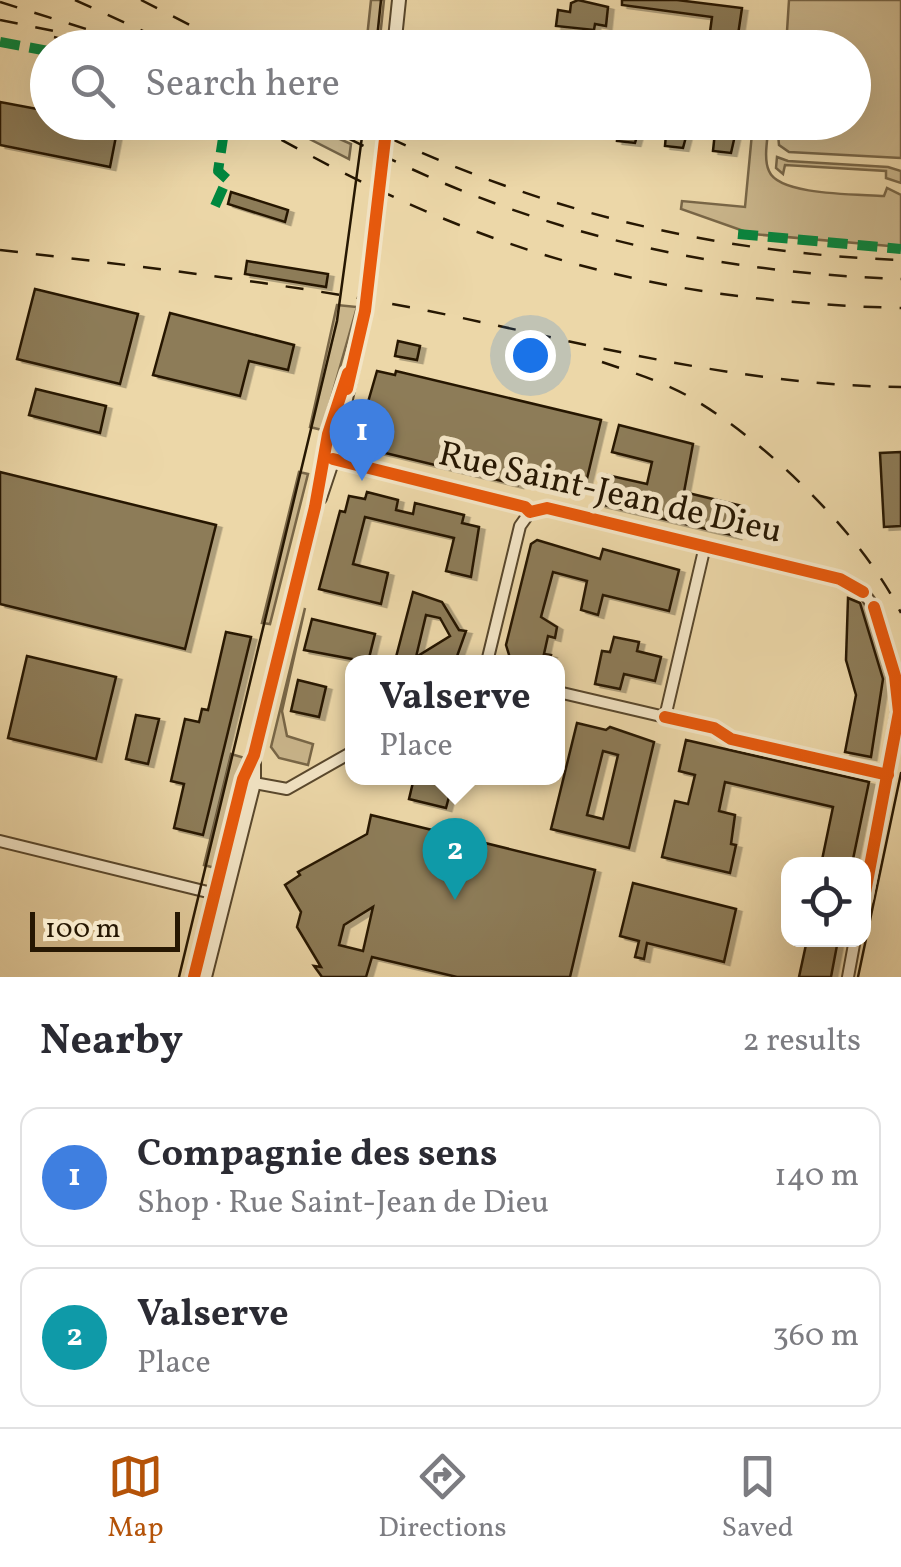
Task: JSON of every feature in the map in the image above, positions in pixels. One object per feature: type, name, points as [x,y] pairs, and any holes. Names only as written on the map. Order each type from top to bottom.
[{"type":"street","points":[[396,30],[399,0]]},
{"type":"street","points":[[205,977],[243,780],[254,755],[366,311],[385,140]]},
{"type":"street","name":"Rue Saint-Jean de Dieu","points":[[328,457],[526,506],[530,512],[547,508],[840,579],[864,592],[874,607],[899,700],[888,775]]},
{"type":"street","points":[[489,655],[520,526],[530,512]]},
{"type":"street","points":[[665,717],[704,546]]},
{"type":"street","points":[[565,694],[714,728],[732,738],[888,775],[871,862]]},
{"type":"street","points":[[194,977],[254,783],[254,755]]},
{"type":"street","points":[[254,783],[286,789],[345,756]]},
{"type":"street","points":[[0,841],[220,895]]},
{"type":"street","points":[[848,977],[854,947]]},
{"type":"shaded area","points":[[371,0],[384,0],[381,30],[368,30]]},
{"type":"shaded area","points":[[789,0],[901,0],[901,158],[789,152],[779,145],[779,140],[871,140],[871,30],[787,30]]},
{"type":"shaded area","points":[[312,140],[342,140],[351,144],[349,159]]},
{"type":"shaded area","points":[[751,140],[767,140],[769,171],[788,185],[821,192],[884,196],[887,188],[901,195],[901,247],[752,234],[681,209],[682,201],[745,207]]},
{"type":"shaded area","points":[[777,157],[888,167],[901,171],[901,183],[886,178],[886,171],[785,165],[783,174],[776,168]]},
{"type":"shaded area","points":[[337,305],[357,307],[322,430],[310,427]]},
{"type":"shaded area","points":[[299,472],[308,474],[270,624],[262,623]]},
{"type":"shaded area","points":[[305,608],[282,711],[287,736],[313,744],[308,765],[279,758],[271,747]]},
{"type":"shaded area","points":[[231,754],[245,758],[215,868],[204,865]]},
{"type":"building","points":[[578,0],[608,7],[606,26],[595,24],[594,30],[556,26],[558,10],[570,12],[571,3]]},
{"type":"building","points":[[622,0],[677,0],[742,8],[739,30],[710,30],[712,17],[622,5]]},
{"type":"building","points":[[0,102],[30,108],[30,140],[115,140],[110,167],[0,145]]},
{"type":"building","points":[[666,140],[685,140],[683,148],[665,146]]},
{"type":"building","points":[[714,140],[734,140],[731,153],[713,151]]},
{"type":"building","points":[[231,192],[288,210],[285,222],[228,204]]},
{"type":"building","points":[[247,261],[328,274],[326,287],[245,274]]},
{"type":"building","points":[[35,289],[138,314],[120,384],[17,359]]},
{"type":"building","points":[[170,313],[294,345],[288,370],[249,361],[240,396],[153,375]]},
{"type":"building","points":[[398,341],[420,346],[417,360],[395,356]]},
{"type":"building","points":[[521,345],[542,350],[538,368],[517,364]]},
{"type":"building","points":[[377,371],[395,375],[396,371],[601,420],[585,487],[522,472],[518,485],[377,451],[384,421],[364,416]]},
{"type":"building","points":[[36,389],[106,406],[100,433],[29,415]]},
{"type":"building","points":[[619,425],[693,444],[684,492],[742,506],[736,536],[600,504],[607,475],[647,484],[652,462],[612,452]]},
{"type":"building","points":[[901,452],[901,526],[884,527],[880,453]]},
{"type":"building","points":[[0,472],[216,525],[185,649],[0,604]]},
{"type":"building","points":[[367,492],[398,500],[396,510],[413,514],[415,503],[464,515],[462,523],[479,527],[471,577],[446,571],[454,538],[365,517],[353,564],[388,573],[381,604],[319,589],[340,511],[345,512],[349,496],[365,499]]},
{"type":"building","points":[[537,540],[600,559],[603,549],[679,570],[669,611],[603,595],[598,615],[581,610],[587,581],[553,572],[541,617],[557,627],[555,638],[548,636],[544,654],[551,655],[509,655],[506,645],[531,544]]},
{"type":"building","points":[[413,592],[442,602],[459,630],[466,631],[457,655],[419,655],[450,636],[440,618],[426,615],[416,655],[397,655]]},
{"type":"building","points":[[848,598],[860,603],[883,679],[871,757],[845,752],[856,695],[846,660]]},
{"type":"building","points":[[312,619],[375,634],[370,655],[345,658],[304,650]]},
{"type":"building","points":[[226,632],[251,637],[203,835],[174,828],[184,784],[171,781],[185,719],[199,722],[202,709],[208,710]]},
{"type":"building","points":[[614,637],[639,642],[637,651],[661,657],[655,681],[624,674],[620,689],[595,684],[602,651],[610,652]]},
{"type":"building","points":[[27,656],[116,677],[96,759],[8,738]]},
{"type":"building","points":[[298,680],[326,687],[319,717],[291,711]]},
{"type":"building","points":[[136,715],[159,719],[148,764],[126,759]]},
{"type":"building","points":[[577,723],[606,730],[610,727],[654,742],[629,848],[551,829],[562,785],[565,785]],"holes":[[[603,751],[618,755],[603,819],[587,815]]]},
{"type":"building","points":[[686,740],[869,782],[853,857],[823,857],[833,807],[725,782],[719,811],[735,815],[731,844],[736,845],[730,873],[662,857],[675,801],[688,804],[695,775],[679,771]]},
{"type":"building","points":[[412,785],[452,785],[446,808],[409,799]]},
{"type":"building","points":[[371,815],[595,870],[570,977],[457,977],[372,957],[366,977],[322,977],[314,966],[321,967],[297,927],[301,912],[285,885],[300,875],[298,872],[367,834]],"holes":[[[373,907],[363,951],[339,945],[344,925]]]},
{"type":"building","points":[[633,883],[736,909],[724,962],[647,943],[644,959],[635,957],[639,941],[620,936]]},
{"type":"building","points":[[805,947],[837,947],[831,977],[799,977]]},
{"type":"tram line","points":[[378,30],[381,0]]},
{"type":"tram line","points":[[179,977],[337,321],[362,140]]},
{"type":"tram line","points":[[858,977],[901,773]]},
{"type":"railway","points":[[75,0],[141,30]]},
{"type":"railway","points":[[141,0],[200,30]]},
{"type":"railway","points":[[0,2],[89,30]]},
{"type":"railway","points":[[0,20],[49,30]]},
{"type":"railway","points":[[283,140],[409,204],[563,260],[641,280],[722,294],[901,308]]},
{"type":"railway","points":[[352,140],[449,185],[520,212],[627,243],[735,264],[901,279]]},
{"type":"railway","points":[[395,140],[487,179],[621,221],[759,248],[901,260]]},
{"type":"railway","points":[[0,250],[322,292],[721,371],[840,385],[901,387]]},
{"type":"railway","points":[[602,362],[678,391],[717,414],[779,463],[837,521],[884,583],[901,613]]},
{"type":"marked path","points":[[0,42],[30,48]]},
{"type":"marked path","points":[[215,206],[227,179],[218,171],[223,140]]},
{"type":"marked path","points":[[738,234],[901,249]]},
{"type":"cycle path","points":[[347,389],[365,311],[385,140]]},
{"type":"cycle path","points":[[194,977],[243,779],[254,755],[315,507],[328,434],[348,373]]},
{"type":"cycle path","points":[[333,459],[525,507],[530,512],[547,508],[840,579],[863,592]]},
{"type":"cycle path","points":[[871,861],[899,712],[895,676],[874,607]]},
{"type":"cycle path","points":[[665,717],[714,728],[731,739],[888,775]]},
{"type":"place","name":"Compagnie des sens","points":[[362,481]]},
{"type":"place","name":"Valserve","points":[[455,900]]}]
